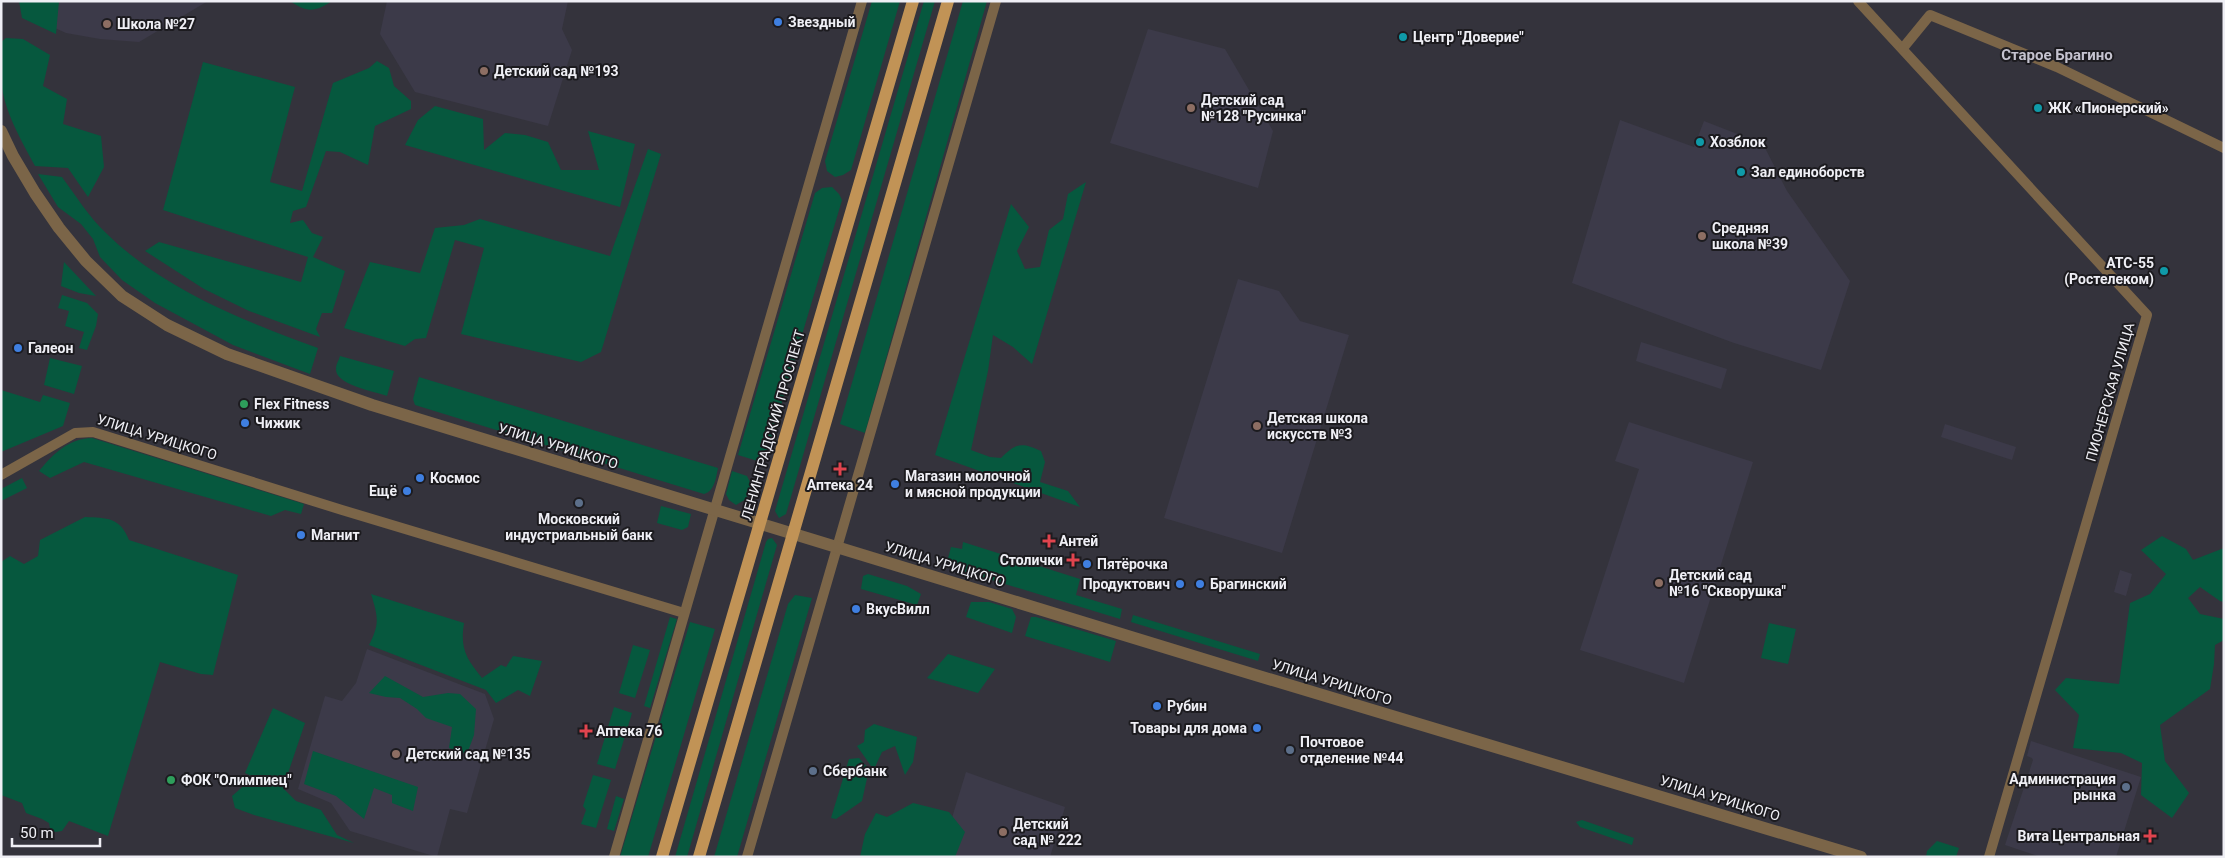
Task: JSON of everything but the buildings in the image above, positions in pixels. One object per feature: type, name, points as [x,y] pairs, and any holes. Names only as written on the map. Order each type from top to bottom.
[{"type":"main road","name":"ЛЕНИНГРАДСКИЙ ПРОСПЕКТ","points":[[662,857],[912,1]]},
{"type":"main road","points":[[699,857],[948,1]]},
{"type":"street","points":[[614,857],[862,1]]},
{"type":"street","points":[[747,857],[996,1]]},
{"type":"street","name":"ПИОНЕРСКАЯ УЛИЦА","points":[[1858,1],[2146,315],[1989,857]]},
{"type":"street","points":[[1903,48],[1930,16],[2057,67],[2224,148]]},
{"type":"street","name":"УЛИЦА УРИЦКОГО","points":[[1,131],[24,176],[59,228],[86,261],[122,296],[166,326],[227,354],[372,406],[1861,857]]},
{"type":"street","name":"УЛИЦА УРИЦКОГО","points":[[1,475],[75,433],[93,432],[684,614]]},
{"type":"shaded area","name":"Школа №27","points":[[23,1],[208,1],[139,42],[100,39],[66,33],[24,14]]},
{"type":"shaded area","name":"Детский сад №193","points":[[387,1],[568,1],[562,29],[572,50],[548,126],[415,92],[380,34]]},
{"type":"shaded area","name":"Детский сад №128 \"Русинка\"","points":[[1148,29],[1225,49],[1273,131],[1258,188],[1110,143]]},
{"type":"shaded area","name":"Средняя школа №39","points":[[1620,120],[1694,147],[1704,121],[1763,144],[1787,191],[1850,281],[1821,370],[1734,343],[1572,283]]},
{"type":"shaded area","name":"Детская школа искусств №3","points":[[1238,279],[1279,291],[1300,321],[1349,335],[1282,553],[1164,518]]},
{"type":"shaded area","points":[[1641,342],[1727,369],[1721,389],[1636,361]]},
{"type":"shaded area","name":"Детский сад №16 \"Скворушка\"","points":[[1629,422],[1753,462],[1684,683],[1580,650],[1639,469],[1615,461]]},
{"type":"shaded area","points":[[1945,424],[2016,447],[2012,460],[1941,437]]},
{"type":"shaded area","points":[[2120,570],[2132,574],[2126,596],[2114,592]]},
{"type":"shaded area","name":"Детский сад №135","points":[[367,649],[485,694],[494,719],[467,813],[450,809],[437,857],[350,831],[331,803],[298,789],[325,696],[342,701],[356,683]]},
{"type":"shaded area","points":[[2031,741],[2141,777],[2116,857],[2041,857],[2005,845],[2033,760],[2027,756]]},
{"type":"shaded area","name":"Детский сад № 222","points":[[966,772],[1065,807],[1050,857],[940,857]]},
{"type":"green space","points":[[19,1],[59,1],[56,34],[22,18]]},
{"type":"green space","points":[[290,1],[332,1],[311,10],[301,8]]},
{"type":"green space","points":[[872,1],[900,1],[851,170],[835,177],[827,171],[825,161]]},
{"type":"green space","points":[[924,1],[935,1],[786,514],[779,518],[775,511]]},
{"type":"green space","points":[[963,1],[987,1],[865,433],[840,424]]},
{"type":"green space","points":[[6,38],[23,39],[50,55],[43,86],[67,99],[63,124],[101,136],[104,167],[88,197],[68,168],[35,166],[24,146],[9,114],[3,92],[1,42]]},
{"type":"green space","points":[[377,61],[389,68],[394,86],[411,101],[411,109],[375,126],[368,165],[340,152],[326,151],[306,207],[293,211],[290,223],[303,220],[312,233],[323,237],[313,257],[345,271],[332,313],[322,313],[316,329],[320,337],[249,311],[204,289],[145,251],[159,242],[301,282],[308,257],[163,210],[203,62],[295,87],[270,182],[302,191],[333,83],[369,68]]},
{"type":"green space","points":[[435,106],[483,119],[484,150],[505,133],[525,135],[548,142],[561,170],[599,170],[588,131],[635,144],[620,207],[405,145],[418,120]]},
{"type":"green space","points":[[648,149],[661,154],[601,352],[581,362],[461,334],[484,248],[455,240],[426,338],[415,339],[405,346],[344,328],[370,262],[420,273],[435,228],[464,225],[480,219],[610,256]]},
{"type":"green space","points":[[38,174],[62,177],[100,227],[153,271],[206,302],[262,327],[318,348],[310,374],[233,345],[155,303],[122,280],[100,257],[93,239],[81,224],[58,207]]},
{"type":"green space","points":[[1086,182],[1032,364],[1013,347],[993,335],[988,371],[971,450],[990,457],[1001,458],[1011,449],[1024,445],[1041,451],[1045,462],[1040,482],[1068,491],[1080,507],[935,455],[1011,204],[1029,227],[1017,251],[1025,269],[1040,267],[1049,230],[1063,219],[1068,194]]},
{"type":"green space","points":[[832,187],[842,200],[764,463],[738,455],[815,193],[822,188]]},
{"type":"green space","points":[[64,262],[96,296],[79,293],[61,286]]},
{"type":"green space","points":[[62,295],[87,303],[98,314],[96,326],[87,350],[79,348],[84,332],[65,326],[69,311],[58,308]]},
{"type":"green space","points":[[340,356],[394,371],[387,396],[341,379],[337,374],[336,368]]},
{"type":"green space","points":[[50,358],[82,366],[74,394],[44,385]]},
{"type":"green space","points":[[419,377],[718,468],[714,483],[711,490],[704,494],[415,405],[413,399]]},
{"type":"green space","points":[[1,390],[40,402],[43,395],[70,403],[63,426],[1,452]]},
{"type":"green space","points":[[92,438],[304,504],[301,514],[285,510],[271,516],[84,462],[50,478],[39,471],[62,448],[76,441]]},
{"type":"green space","points":[[732,471],[747,476],[751,484],[746,499],[736,505],[729,500],[726,494]]},
{"type":"green space","points":[[22,478],[27,488],[1,501],[1,489]]},
{"type":"green space","points":[[661,506],[691,514],[688,527],[682,530],[657,523]]},
{"type":"green space","points":[[85,517],[112,520],[121,527],[129,540],[238,575],[213,675],[201,674],[160,662],[108,836],[69,821],[62,831],[55,832],[50,828],[49,823],[26,813],[22,803],[1,795],[1,562],[10,556],[24,564],[38,556],[40,540]]},
{"type":"green space","points":[[2162,536],[2186,549],[2193,560],[2224,548],[2224,602],[2200,587],[2188,598],[2200,614],[2224,619],[2224,640],[2215,645],[2210,689],[2160,725],[2165,761],[2189,793],[2172,818],[2141,795],[2142,763],[2121,753],[2073,748],[2079,715],[2055,690],[2066,678],[2119,684],[2130,603],[2150,594],[2166,574],[2141,550]]},
{"type":"green space","points":[[772,538],[777,545],[687,857],[675,857],[766,542]]},
{"type":"green space","points":[[963,542],[1080,579],[1076,595],[1122,609],[1120,619],[946,566],[951,547],[962,549]]},
{"type":"green space","points":[[868,574],[907,586],[921,594],[917,605],[861,589],[863,576]]},
{"type":"green space","points":[[371,594],[464,623],[464,647],[468,659],[482,678],[501,665],[506,667],[513,656],[542,661],[530,696],[518,690],[496,703],[486,690],[369,645],[377,620]]},
{"type":"green space","points":[[795,595],[812,598],[737,857],[714,857],[788,604]]},
{"type":"green space","points":[[971,602],[989,602],[1012,609],[1016,617],[1012,633],[966,617]]},
{"type":"green space","points":[[1133,615],[1260,654],[1258,661],[1131,622]]},
{"type":"green space","points":[[670,617],[677,619],[650,708],[644,706]]},
{"type":"green space","points":[[1031,617],[1116,641],[1110,662],[1025,636]]},
{"type":"green space","points":[[690,622],[715,629],[648,857],[620,857]]},
{"type":"green space","points":[[1769,623],[1796,629],[1788,664],[1761,658]]},
{"type":"green space","points":[[633,645],[650,650],[635,698],[619,693]]},
{"type":"green space","points":[[948,654],[995,669],[978,693],[927,678]]},
{"type":"green space","points":[[385,676],[423,697],[448,693],[460,694],[476,709],[474,735],[467,754],[449,748],[452,727],[426,718],[417,709],[400,698],[369,693]]},
{"type":"green space","points":[[614,707],[632,713],[615,769],[597,764]]},
{"type":"green space","points":[[273,708],[305,723],[283,788],[296,801],[321,810],[337,835],[354,843],[235,808],[232,796],[254,777],[245,773]]},
{"type":"green space","points":[[874,724],[917,737],[913,762],[905,775],[895,746],[882,752],[875,767],[871,766],[857,746],[864,742],[865,730]]},
{"type":"green space","points":[[313,751],[418,787],[413,811],[392,803],[392,795],[374,788],[364,819],[336,796],[304,784]]},
{"type":"green space","points":[[859,758],[869,769],[862,801],[836,819],[831,818],[849,759]]},
{"type":"green space","points":[[593,775],[611,780],[596,828],[581,824],[586,810],[583,806]]},
{"type":"green space","points":[[616,796],[624,799],[614,831],[607,829]]},
{"type":"green space","points":[[913,803],[949,812],[965,832],[955,857],[860,857],[865,834],[876,813],[887,817]]},
{"type":"green space","points":[[1582,820],[1634,838],[1632,845],[1580,827],[1576,822]]},
{"type":"green space","points":[[1937,841],[1959,848],[1956,857],[1926,857],[1927,851]]},
{"type":"place","name":"Звездный","points":[[778,22]]},
{"type":"place","name":"Школа №27","points":[[107,24]]},
{"type":"place","name":"Центр \"Доверие\"","points":[[1403,37]]},
{"type":"place","name":"Детский сад №193","points":[[484,71]]},
{"type":"place","name":"Детский сад №128 \"Русинка\"","points":[[1191,108]]},
{"type":"place","name":"ЖК «Пионерский»","points":[[2038,108]]},
{"type":"place","name":"Хозблок","points":[[1700,142]]},
{"type":"place","name":"Зал единоборств","points":[[1741,172]]},
{"type":"place","name":"Средняя школа №39","points":[[1702,236]]},
{"type":"place","name":"АТС-55 (Ростелеком)","points":[[2164,271]]},
{"type":"place","name":"Галеон","points":[[18,348]]},
{"type":"place","name":"Flex Fitness","points":[[244,404]]},
{"type":"place","name":"Чижик","points":[[245,423]]},
{"type":"place","name":"Детская школа искусств №3","points":[[1257,426]]},
{"type":"place","name":"Аптека 24","points":[[840,469]]},
{"type":"place","name":"Космос","points":[[420,478]]},
{"type":"place","name":"Магазин молочной и мясной продукции","points":[[895,484]]},
{"type":"place","name":"Ещё","points":[[407,491]]},
{"type":"place","name":"Московский индустриальный банк","points":[[579,503]]},
{"type":"place","name":"Магнит","points":[[301,535]]},
{"type":"place","name":"Антей","points":[[1049,541]]},
{"type":"place","name":"Столички","points":[[1073,560]]},
{"type":"place","name":"Пятёрочка","points":[[1087,564]]},
{"type":"place","name":"Детский сад №16 \"Скворушка\"","points":[[1659,583]]},
{"type":"place","name":"Продуктович","points":[[1180,584]]},
{"type":"place","name":"Брагинский","points":[[1200,584]]},
{"type":"place","name":"ВкусВилл","points":[[856,609]]},
{"type":"place","name":"Рубин","points":[[1157,706]]},
{"type":"place","name":"Товары для дома","points":[[1257,728]]},
{"type":"place","name":"Аптека 76","points":[[586,731]]},
{"type":"place","name":"Почтовое отделение №44","points":[[1290,750]]},
{"type":"place","name":"Детский сад №135","points":[[396,754]]},
{"type":"place","name":"Сбербанк","points":[[813,771]]},
{"type":"place","name":"ФОК \"Олимпиец\"","points":[[171,780]]},
{"type":"place","name":"Администрация рынка","points":[[2126,787]]},
{"type":"place","name":"Детский сад № 222","points":[[1003,832]]},
{"type":"place","name":"Вита Центральная","points":[[2150,836]]},
{"type":"district","name":"Старое Брагино","points":[[2057,55]]}]
